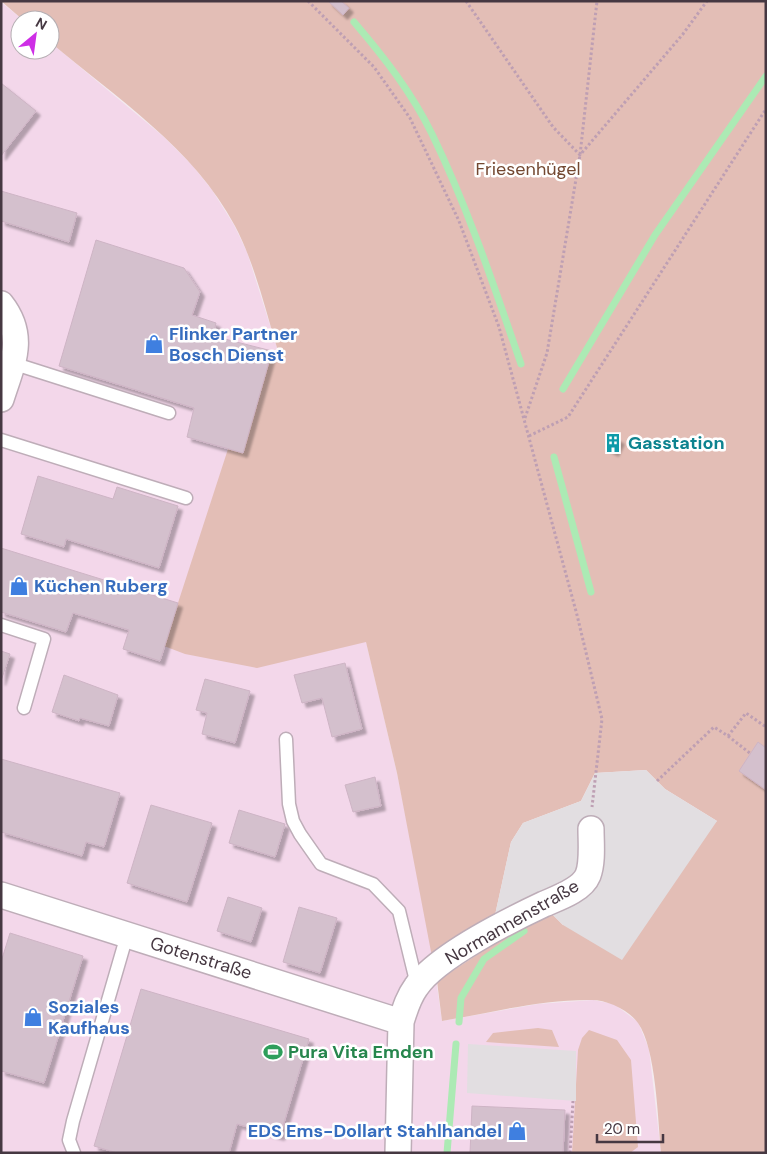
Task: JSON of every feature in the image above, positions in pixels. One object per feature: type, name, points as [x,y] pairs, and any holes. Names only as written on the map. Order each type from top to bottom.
[{"type":"street","points":[[1,304],[13,323],[17,347],[1,399]]},
{"type":"street","name":"Normannenstraße","points":[[398,1153],[401,1022],[406,1004],[417,985],[435,968],[498,926],[568,893],[583,882],[589,869],[591,829]]},
{"type":"street","name":"Gotenstraße","points":[[1,894],[401,1022]]},
{"type":"lane","points":[[12,363],[169,413]]},
{"type":"lane","points":[[1,440],[186,498]]},
{"type":"lane","points":[[1,625],[44,639],[24,708]]},
{"type":"lane","points":[[286,739],[289,804],[293,821],[321,864],[373,884],[398,911],[417,985]]},
{"type":"lane","points":[[74,1153],[69,1140],[127,935]]},
{"type":"path","points":[[308,1],[374,67],[410,118],[459,222],[499,328],[530,436],[602,719],[591,829]]},
{"type":"path","points":[[466,1],[553,127],[580,155]]},
{"type":"path","points":[[525,418],[547,354],[580,155],[597,1]]},
{"type":"path","points":[[580,155],[683,34],[707,1]]},
{"type":"path","points":[[530,436],[568,417],[766,109]]},
{"type":"path","points":[[728,736],[746,712],[766,727]]},
{"type":"path","points":[[657,781],[714,727],[751,754]]},
{"type":"path","points":[[570,1153],[572,1100]]},
{"type":"shaded area","points":[[1,2],[11,10],[10,60],[60,60],[60,50],[164,137],[192,165],[212,190],[234,225],[247,252],[356,599],[397,773],[430,937],[442,1021],[538,1004],[593,1000],[614,1004],[638,1022],[649,1049],[661,1153],[1,1153]]},
{"type":"shaded area","points":[[646,770],[665,789],[717,821],[622,960],[563,925],[552,914],[495,915],[511,842],[523,823],[581,801],[595,773]]},
{"type":"shaded area","points":[[468,1044],[576,1051],[576,1101],[467,1093]]},
{"type":"green space","name":"Friesenhügel","points":[[1,1],[766,1],[766,1153],[661,1153],[655,1085],[649,1049],[644,1034],[634,1018],[611,1004],[598,1000],[573,1000],[516,1007],[442,1021],[437,981],[506,936],[552,914],[563,925],[717,821],[665,789],[646,770],[595,773],[581,801],[523,823],[511,842],[495,915],[432,957],[397,773],[366,642],[257,668],[185,654],[164,646],[228,449],[243,453],[272,351],[278,351],[259,287],[242,241],[218,198],[198,172],[152,125],[60,50],[60,10],[11,10]]},
{"type":"green space","points":[[538,1028],[552,1030],[559,1047],[486,1042],[493,1033]]},
{"type":"green space","points":[[589,1030],[617,1040],[631,1060],[638,1147],[630,1153],[572,1153],[578,1050],[582,1038]]},
{"type":"building","points":[[328,1],[341,1],[349,8],[343,15]]},
{"type":"building","points":[[1,83],[36,111],[1,156]]},
{"type":"building","points":[[1,191],[77,213],[69,242],[1,221]]},
{"type":"building","name":"Flinker Partner Bosch Dienst","points":[[96,240],[184,268],[200,292],[192,315],[216,323],[213,336],[272,351],[243,453],[187,437],[194,408],[59,366]]},
{"type":"building","name":"Gasstation","points":[[612,435],[620,440],[614,452],[605,447]]},
{"type":"building","points":[[38,476],[113,499],[117,487],[178,506],[159,568],[66,539],[64,547],[21,534]]},
{"type":"building","points":[[1,548],[178,603],[160,661],[123,649],[129,630],[73,613],[66,632],[1,612]]},
{"type":"building","points":[[1,651],[10,654],[1,681]]},
{"type":"building","points":[[345,663],[362,729],[332,737],[322,698],[302,703],[294,675]]},
{"type":"building","points":[[64,675],[118,695],[109,726],[80,718],[79,721],[52,712]]},
{"type":"building","points":[[205,679],[250,691],[235,743],[202,734],[207,713],[196,710]]},
{"type":"building","points":[[758,742],[766,748],[766,790],[739,771]]},
{"type":"building","points":[[1,759],[120,793],[104,847],[86,842],[82,856],[1,832]]},
{"type":"building","points":[[375,777],[381,806],[353,812],[345,785]]},
{"type":"building","points":[[151,805],[212,823],[187,902],[127,883]]},
{"type":"building","points":[[239,810],[285,824],[275,857],[229,843]]},
{"type":"building","points":[[228,897],[262,908],[251,942],[217,931]]},
{"type":"building","points":[[299,907],[337,918],[320,973],[283,962]]},
{"type":"building","name":"Soziales Kaufhaus","points":[[10,933],[83,956],[44,1083],[1,1071],[1,962]]},
{"type":"building","points":[[141,989],[309,1039],[280,1136],[237,1124],[229,1153],[117,1153],[94,1146]]},
{"type":"building","name":"EDS Ems-Dollart Stahlhandel","points":[[472,1106],[565,1110],[563,1153],[470,1153]]},
{"type":"waterway","points":[[354,22],[397,76],[416,104],[432,134],[469,219],[521,364]]},
{"type":"waterway","points":[[563,389],[655,235],[766,76]]},
{"type":"waterway","points":[[554,457],[591,592]]},
{"type":"waterway","points":[[459,1022],[461,998],[484,959],[524,931]]},
{"type":"waterway","points":[[447,1153],[456,1044]]},
{"type":"place","name":"Flinker Partner Bosch Dienst","points":[[154,344]]},
{"type":"place","name":"Gasstation","points":[[613,443]]},
{"type":"place","name":"Küchen Ruberg","points":[[19,586]]},
{"type":"place","name":"Soziales Kaufhaus","points":[[33,1017]]},
{"type":"place","name":"Pura Vita Emden","points":[[273,1052]]},
{"type":"place","name":"EDS Ems-Dollart Stahlhandel","points":[[517,1131]]}]
